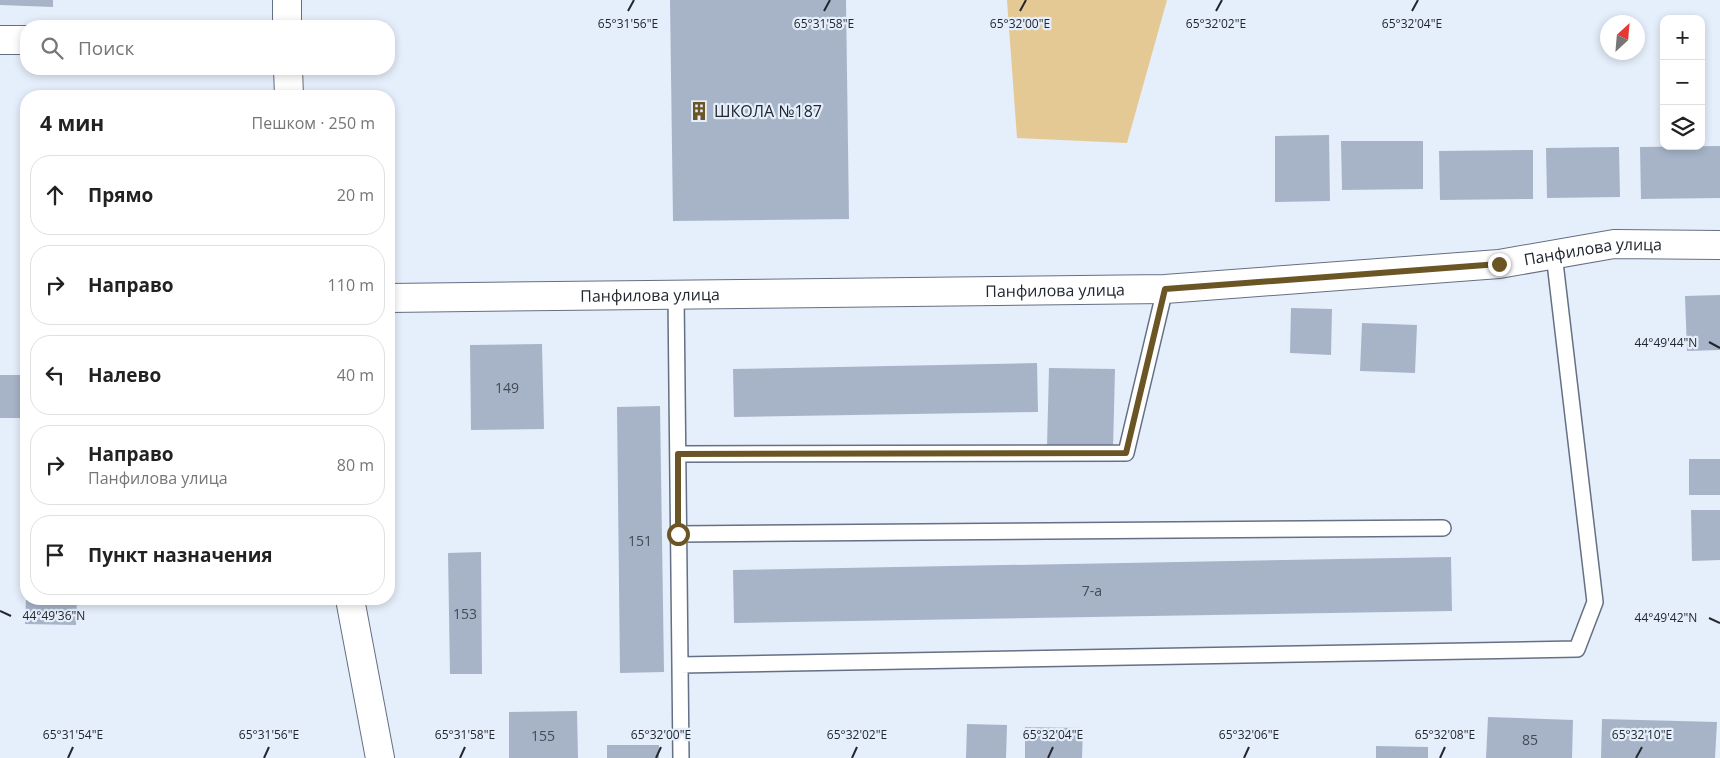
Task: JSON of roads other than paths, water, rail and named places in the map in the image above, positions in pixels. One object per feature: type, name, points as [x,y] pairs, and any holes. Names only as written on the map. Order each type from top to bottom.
[{"type":"street","points":[[287,0],[287,20]]},
{"type":"street","points":[[0,40],[20,40]]},
{"type":"street","points":[[288,75],[289,90]]},
{"type":"street","name":"Панфилова улица","points":[[395,298],[1165,289],[1499,264],[1614,244],[1720,245]]},
{"type":"street","points":[[351,605],[380,758]]},
{"type":"lane","points":[[680,665],[1577,649],[1595,602],[1554,254]]},
{"type":"lane","points":[[678,454],[1126,453],[1165,289]]},
{"type":"lane","points":[[676,295],[681,758]]},
{"type":"lane","points":[[678,534],[1443,528]]},
{"type":"place","name":"ШКОЛА №187","points":[[699,111]]}]
